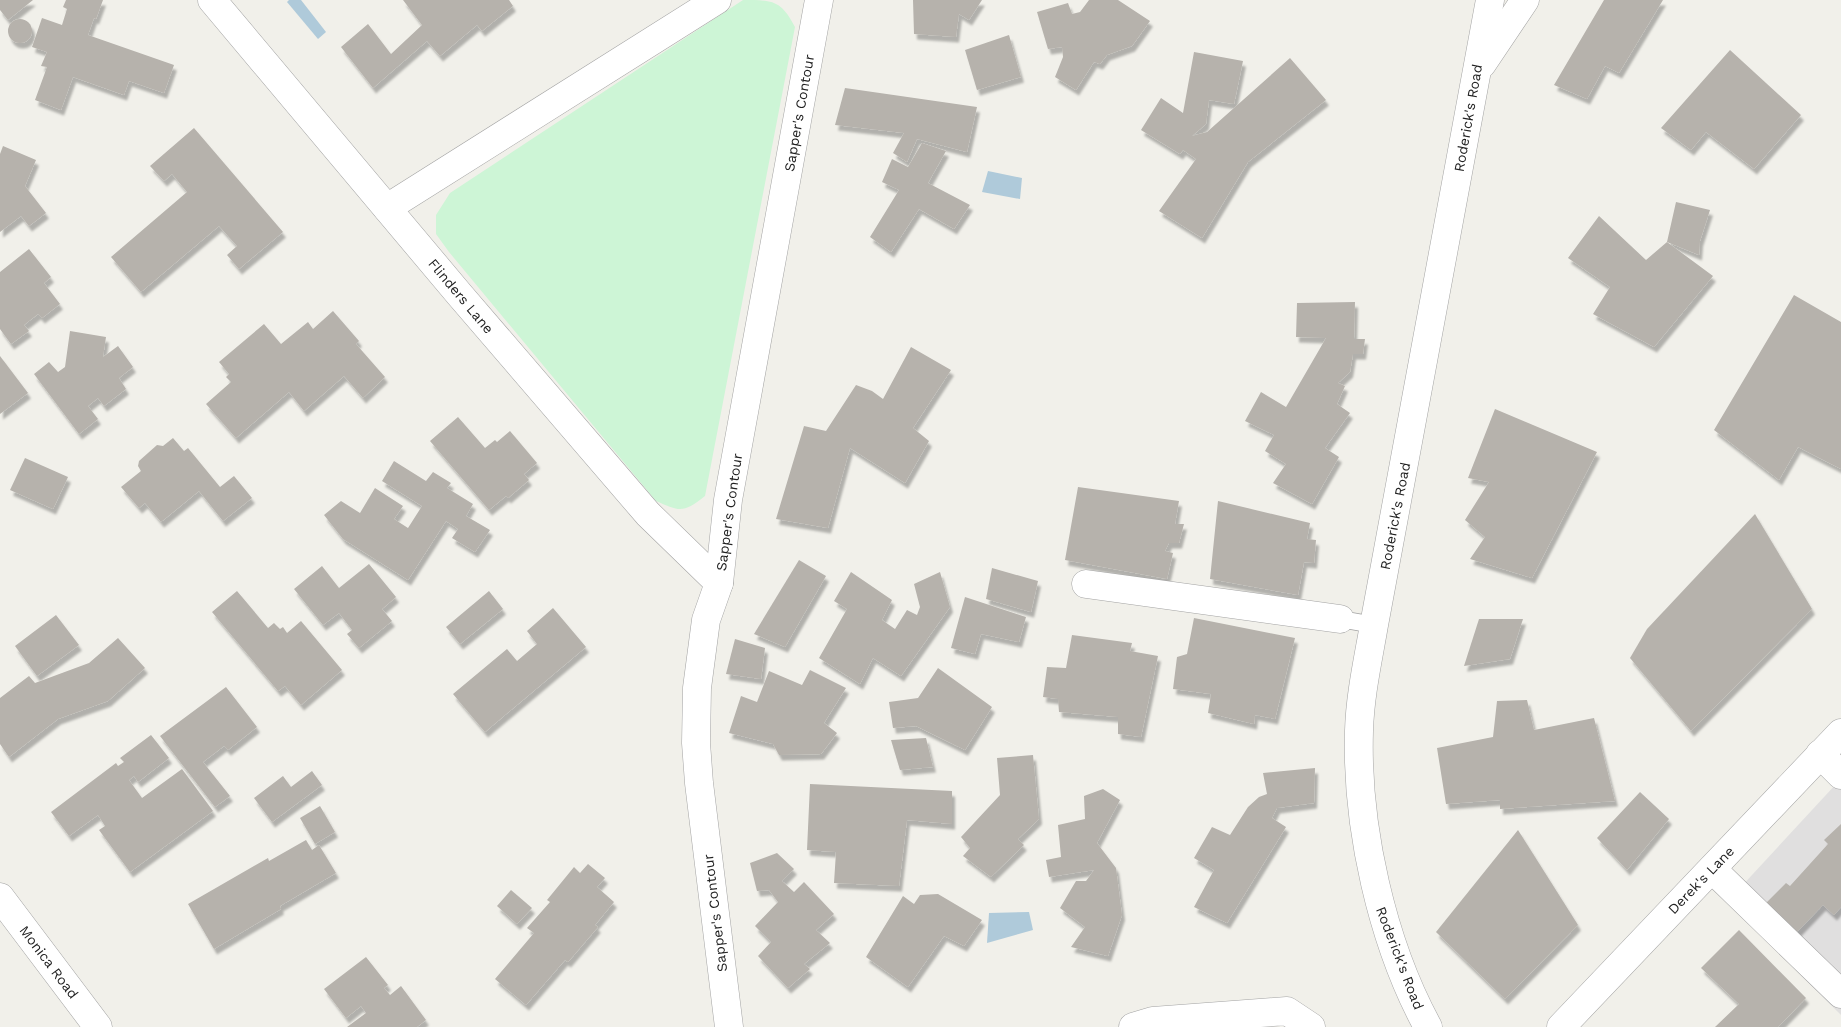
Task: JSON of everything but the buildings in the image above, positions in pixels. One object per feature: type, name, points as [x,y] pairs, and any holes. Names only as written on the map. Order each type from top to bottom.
[{"type":"street","name":"Flinders Lane","points":[[212,0],[648,514],[718,583]]},
{"type":"street","points":[[387,208],[717,0]]},
{"type":"street","name":"Sapper's Contour","points":[[729,1027],[696,743],[696,688],[706,620],[718,583],[728,500],[819,0]]},
{"type":"street","name":"Roderick's Road","points":[[1428,1027],[1405,977],[1381,908],[1367,837],[1360,784],[1359,729],[1363,689],[1374,625],[1490,0]]},
{"type":"street","points":[[1476,74],[1525,0]]},
{"type":"street","points":[[1086,584],[1340,618]]},
{"type":"street","name":"Derek's Lane","points":[[1561,1027],[1841,733]]},
{"type":"street","points":[[1820,754],[1841,775]]},
{"type":"street","points":[[1712,869],[1841,994]]},
{"type":"street","name":"Monica Road","points":[[0,897],[98,1027]]},
{"type":"street","points":[[1133,1027],[1153,1021],[1287,1011],[1311,1027]]},
{"type":"lane","points":[[1340,618],[1374,625]]},
{"type":"shaded area","points":[[1837,783],[1841,787],[1841,1015],[1727,902]]},
{"type":"green space","points":[[743,0],[762,0],[775,3],[785,11],[795,27],[705,496],[692,506],[677,509],[656,501],[449,252],[436,234],[436,215],[450,193]]},
{"type":"water","points":[[289,0],[301,0],[326,32],[318,39],[287,2]]},
{"type":"water","points":[[988,171],[1022,178],[1020,199],[982,192]]},
{"type":"water","points":[[1029,912],[1033,930],[987,943],[989,913]]}]
